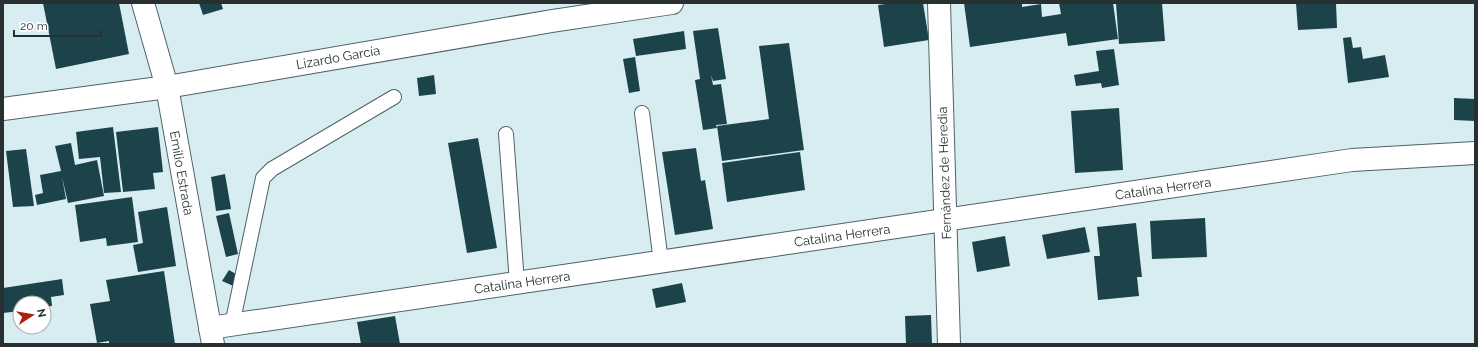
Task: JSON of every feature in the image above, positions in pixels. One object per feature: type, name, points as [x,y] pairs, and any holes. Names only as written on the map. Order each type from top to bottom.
[{"type":"street","name":"Emilio Estrada","points":[[143,3],[167,86],[212,336]]},
{"type":"street","name":"Lizardo García","points":[[3,109],[167,86],[552,12],[672,3]]},
{"type":"street","name":"Fernández de Heredia","points":[[939,3],[949,344]]},
{"type":"street","name":"Catalina Herrera","points":[[212,336],[232,325],[1352,160],[1475,153]]},
{"type":"lane","points":[[232,325],[263,178],[272,169],[394,98]]},
{"type":"lane","points":[[642,113],[661,262]]},
{"type":"lane","points":[[506,134],[517,283]]},
{"type":"building","points":[[43,3],[119,3],[129,54],[56,69]]},
{"type":"building","points":[[199,3],[221,3],[223,9],[203,15]]},
{"type":"building","points":[[893,3],[923,3],[929,40],[884,47],[878,5]]},
{"type":"building","points":[[964,3],[1022,3],[1022,7],[1041,4],[1042,17],[1061,14],[1059,3],[1113,3],[1118,39],[1068,46],[1066,33],[970,47]]},
{"type":"building","points":[[1116,3],[1162,3],[1165,41],[1119,44]]},
{"type":"building","points":[[1296,3],[1336,3],[1337,28],[1298,30]]},
{"type":"building","points":[[718,28],[726,79],[713,81],[711,75],[713,85],[721,84],[727,124],[716,125],[717,128],[703,130],[695,80],[700,79],[693,31]]},
{"type":"building","points":[[684,31],[686,49],[636,56],[633,39]]},
{"type":"building","points":[[1351,37],[1353,48],[1361,47],[1363,59],[1385,55],[1389,77],[1348,83],[1343,38]]},
{"type":"building","points":[[789,43],[804,150],[722,161],[717,126],[769,119],[759,46]]},
{"type":"building","points":[[1114,49],[1119,85],[1102,88],[1101,83],[1076,86],[1074,75],[1099,71],[1096,51]]},
{"type":"building","points":[[635,57],[640,91],[629,93],[623,59]]},
{"type":"building","points":[[434,75],[436,94],[419,96],[417,78]]},
{"type":"building","points":[[1454,98],[1475,99],[1475,121],[1454,120]]},
{"type":"building","points":[[1119,108],[1123,170],[1075,173],[1071,111]]},
{"type":"building","points":[[113,127],[121,192],[104,193],[100,157],[79,159],[76,132]]},
{"type":"building","points":[[158,127],[163,172],[153,173],[155,189],[123,192],[116,132]]},
{"type":"building","points":[[478,138],[497,248],[467,253],[448,143]]},
{"type":"building","points":[[71,143],[75,165],[97,160],[104,196],[68,203],[62,177],[66,199],[37,205],[35,195],[43,193],[40,175],[61,171],[55,146]]},
{"type":"building","points":[[696,148],[701,181],[705,180],[713,229],[675,235],[662,152]]},
{"type":"building","points":[[26,149],[34,206],[13,207],[6,151]]},
{"type":"building","points":[[800,152],[805,190],[727,202],[722,163]]},
{"type":"building","points":[[225,174],[231,209],[216,211],[211,177]]},
{"type":"building","points":[[132,197],[138,242],[107,246],[106,238],[80,242],[75,205]]},
{"type":"building","points":[[167,207],[176,266],[138,272],[133,245],[143,243],[138,212]]},
{"type":"building","points":[[229,213],[238,254],[226,257],[216,216]]},
{"type":"building","points":[[1205,218],[1207,257],[1152,259],[1150,221]]},
{"type":"building","points":[[1136,223],[1142,277],[1137,277],[1139,296],[1098,300],[1094,256],[1100,256],[1097,227]]},
{"type":"building","points":[[1085,227],[1090,252],[1047,259],[1042,235]]},
{"type":"building","points":[[1005,236],[1010,266],[977,272],[972,242]]},
{"type":"building","points":[[229,270],[241,277],[238,288],[222,281]]},
{"type":"building","points":[[164,271],[175,344],[109,344],[109,341],[97,343],[90,304],[110,301],[106,280]]},
{"type":"building","points":[[62,279],[64,295],[52,297],[52,295],[12,295],[12,312],[3,313],[3,288]]},
{"type":"building","points":[[682,283],[686,302],[656,308],[652,289]]},
{"type":"building","points":[[931,315],[932,344],[906,344],[905,316]]},
{"type":"building","points":[[395,316],[400,344],[361,344],[357,322]]}]
